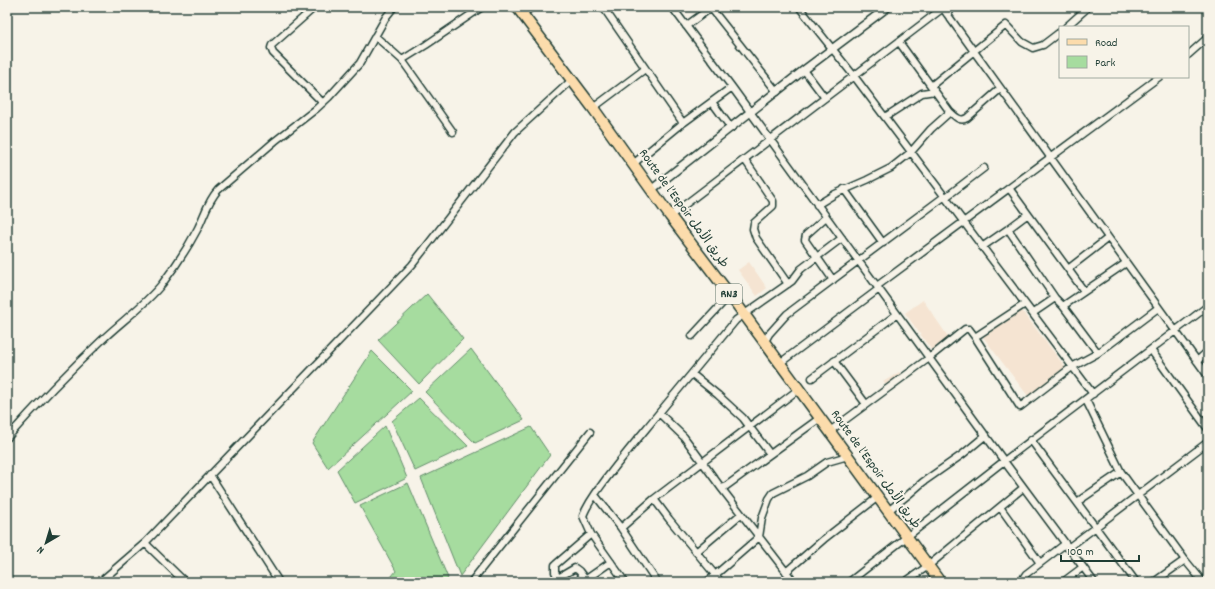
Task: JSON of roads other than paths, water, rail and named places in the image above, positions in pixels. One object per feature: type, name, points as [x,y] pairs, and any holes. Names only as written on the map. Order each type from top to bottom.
[{"type":"highway","name":"Route de l’Espoir طريق الأمل","points":[[520,10],[940,582]]},
{"type":"street","points":[[315,7],[272,45],[271,48],[273,53],[323,103]]},
{"type":"street","points":[[7,438],[74,366],[136,310],[161,284],[182,255],[198,229],[212,196],[274,141],[323,103],[360,62],[386,17],[394,7]]},
{"type":"street","points":[[402,60],[482,7]]},
{"type":"street","points":[[520,10],[532,7]]},
{"type":"street","points":[[603,7],[684,124]]},
{"type":"street","points":[[672,7],[986,435],[1023,488],[1094,582]]},
{"type":"street","points":[[686,26],[711,7],[777,92]]},
{"type":"street","points":[[799,7],[946,196],[982,247],[1093,394]]},
{"type":"street","points":[[652,190],[832,48],[888,7]]},
{"type":"street","points":[[947,14],[952,7]]},
{"type":"street","points":[[1067,26],[1085,10],[1085,7]]},
{"type":"street","points":[[670,216],[942,8],[1208,376]]},
{"type":"street","points":[[885,117],[922,93],[933,88],[973,51],[1006,25],[1022,42],[1033,48],[1043,45],[1059,33]]},
{"type":"street","points":[[375,36],[402,60],[453,132]]},
{"type":"street","points":[[1189,54],[1208,36]]},
{"type":"street","points":[[899,42],[950,112],[958,119],[964,120],[1000,89]]},
{"type":"street","points":[[593,108],[645,69]]},
{"type":"street","points":[[804,70],[825,98]]},
{"type":"street","points":[[780,363],[964,221],[1158,78]]},
{"type":"street","points":[[100,582],[145,543],[412,265],[515,132],[572,80]]},
{"type":"street","points":[[633,164],[732,87]]},
{"type":"street","points":[[712,102],[731,128]]},
{"type":"street","points":[[817,205],[844,189],[891,168],[912,152],[931,130],[950,112]]},
{"type":"street","points":[[745,160],[774,201],[773,206],[754,223],[753,229],[756,238],[788,284]]},
{"type":"street","points":[[764,343],[769,334],[787,314],[984,168]]},
{"type":"street","points":[[1009,188],[1084,290]]},
{"type":"street","points":[[844,189],[883,243]]},
{"type":"street","points":[[982,247],[1028,214]]},
{"type":"street","points":[[826,217],[806,235],[805,240],[833,280]]},
{"type":"street","points":[[1008,229],[1055,298],[1063,306],[1098,352]]},
{"type":"street","points":[[625,582],[591,534],[583,516],[586,508],[625,454],[732,324],[795,279],[801,269],[842,238]]},
{"type":"street","points":[[1068,270],[1108,238]]},
{"type":"street","points":[[1063,306],[1084,290],[1126,263]]},
{"type":"street","points":[[692,336],[730,295]]},
{"type":"street","points":[[1033,313],[1055,298]]},
{"type":"street","points":[[975,336],[1025,304]]},
{"type":"street","points":[[849,582],[1031,440],[1086,400],[1208,306]]},
{"type":"street","points":[[830,431],[929,358],[965,329],[969,329],[975,336],[1020,407],[1072,367],[1098,352],[1158,308]]},
{"type":"street","points":[[812,378],[897,314]]},
{"type":"street","points":[[1151,350],[1208,429]]},
{"type":"street","points":[[1197,361],[1208,351]]},
{"type":"street","points":[[834,361],[866,404]]},
{"type":"street","points":[[692,374],[718,395],[750,425],[770,454]]},
{"type":"street","points":[[621,528],[654,499],[795,392]]},
{"type":"street","points":[[1086,400],[1121,472],[1139,494],[1185,560],[1203,582]]},
{"type":"street","points":[[659,413],[684,436],[741,514],[794,582]]},
{"type":"street","points":[[722,488],[820,418]]},
{"type":"street","points":[[471,582],[590,432]]},
{"type":"street","points":[[888,511],[923,482],[963,454],[986,435]]},
{"type":"street","points":[[1031,440],[1136,582]]},
{"type":"street","points":[[1026,582],[1024,577],[1026,574],[1040,562],[1096,527],[1208,442]]},
{"type":"street","points":[[706,582],[759,537],[762,518],[768,499],[773,493],[807,476],[827,462],[848,456]]},
{"type":"street","points":[[1077,502],[1121,472]]},
{"type":"street","points":[[210,475],[279,582]]},
{"type":"street","points":[[905,582],[928,566],[1023,488]]},
{"type":"street","points":[[595,495],[621,528],[655,581]]},
{"type":"street","points":[[786,572],[824,539],[878,497]]},
{"type":"street","points":[[654,499],[721,582]]},
{"type":"street","points":[[1000,507],[1040,562]]},
{"type":"street","points":[[696,552],[741,514]]},
{"type":"street","points":[[591,534],[555,565],[555,572],[559,580],[575,568],[586,581],[611,562]]},
{"type":"street","points":[[145,543],[184,582]]},
{"type":"street","points":[[1154,582],[1185,560]]},
{"type":"street","points":[[1063,582],[1083,567]]}]
